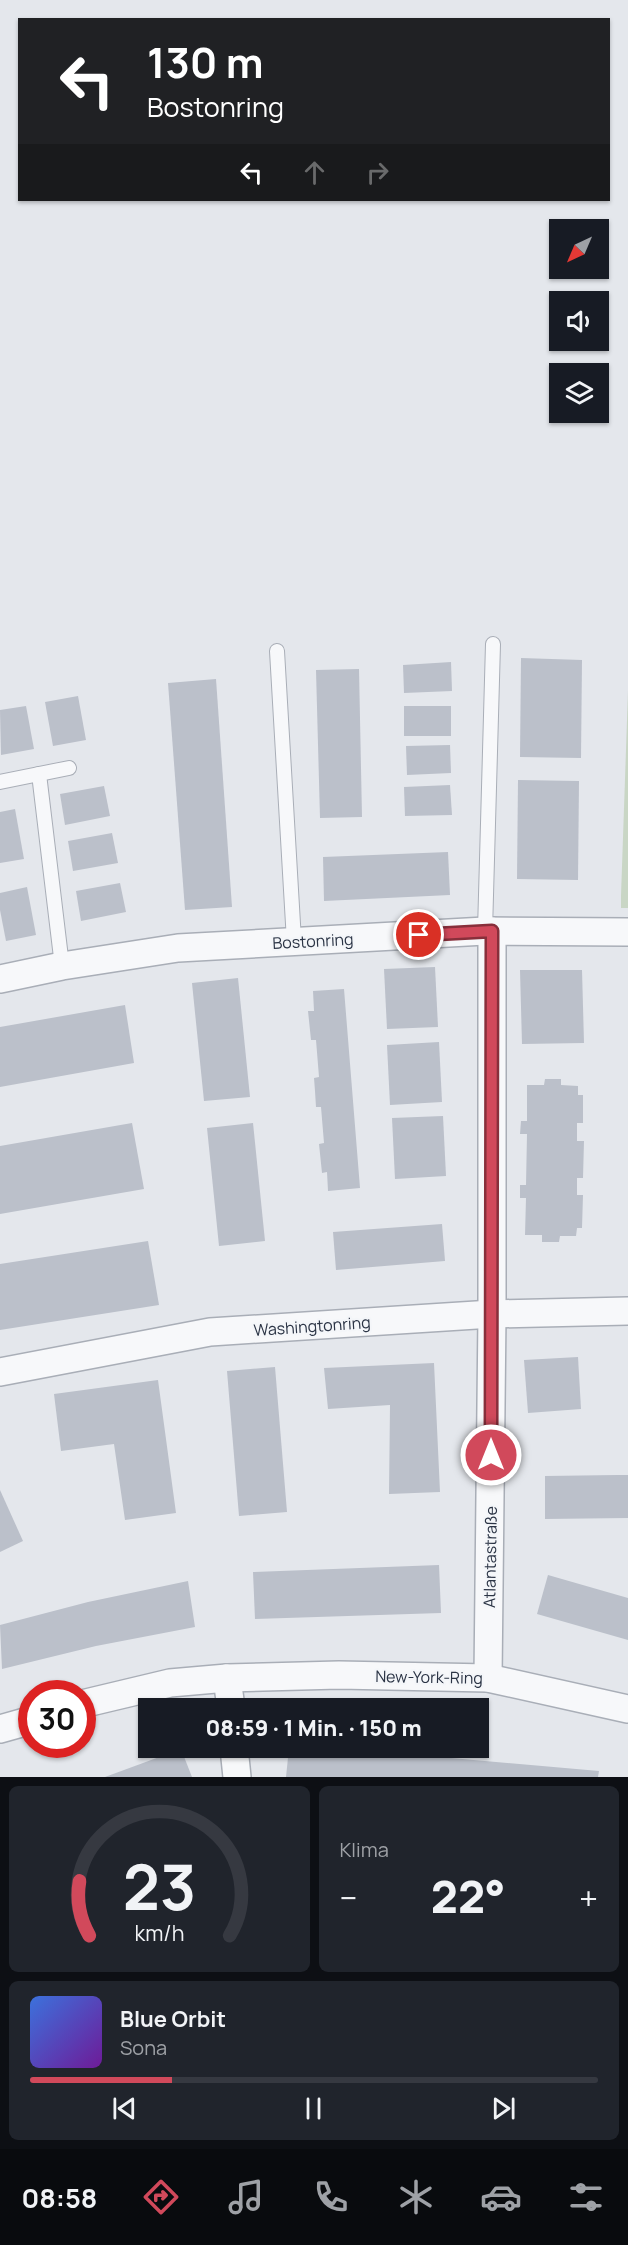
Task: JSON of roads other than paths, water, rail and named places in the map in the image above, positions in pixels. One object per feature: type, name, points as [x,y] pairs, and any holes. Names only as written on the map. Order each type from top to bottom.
[{"type":"street","name":"Bostonring","points":[[0,979],[62,966],[178,948],[488,931],[628,932]]},
{"type":"street","name":"Atlantastraße","points":[[488,931],[492,1314],[488,1678]]},
{"type":"street","name":"Washingtonring","points":[[0,1372],[210,1332],[492,1314],[628,1311]]},
{"type":"street","name":"New-York-Ring","points":[[96,1701],[170,1683],[227,1678],[339,1675],[488,1678],[628,1709]]},
{"type":"street","points":[[227,1678],[230,1698]]},
{"type":"street","points":[[0,1729],[18,1724]]},
{"type":"street","points":[[235,1758],[237,1777]]},
{"type":"lane","points":[[488,931],[493,644]]},
{"type":"lane","points":[[277,651],[294,942]]},
{"type":"lane","points":[[0,782],[69,768]]},
{"type":"lane","points":[[39,774],[62,966]]}]
